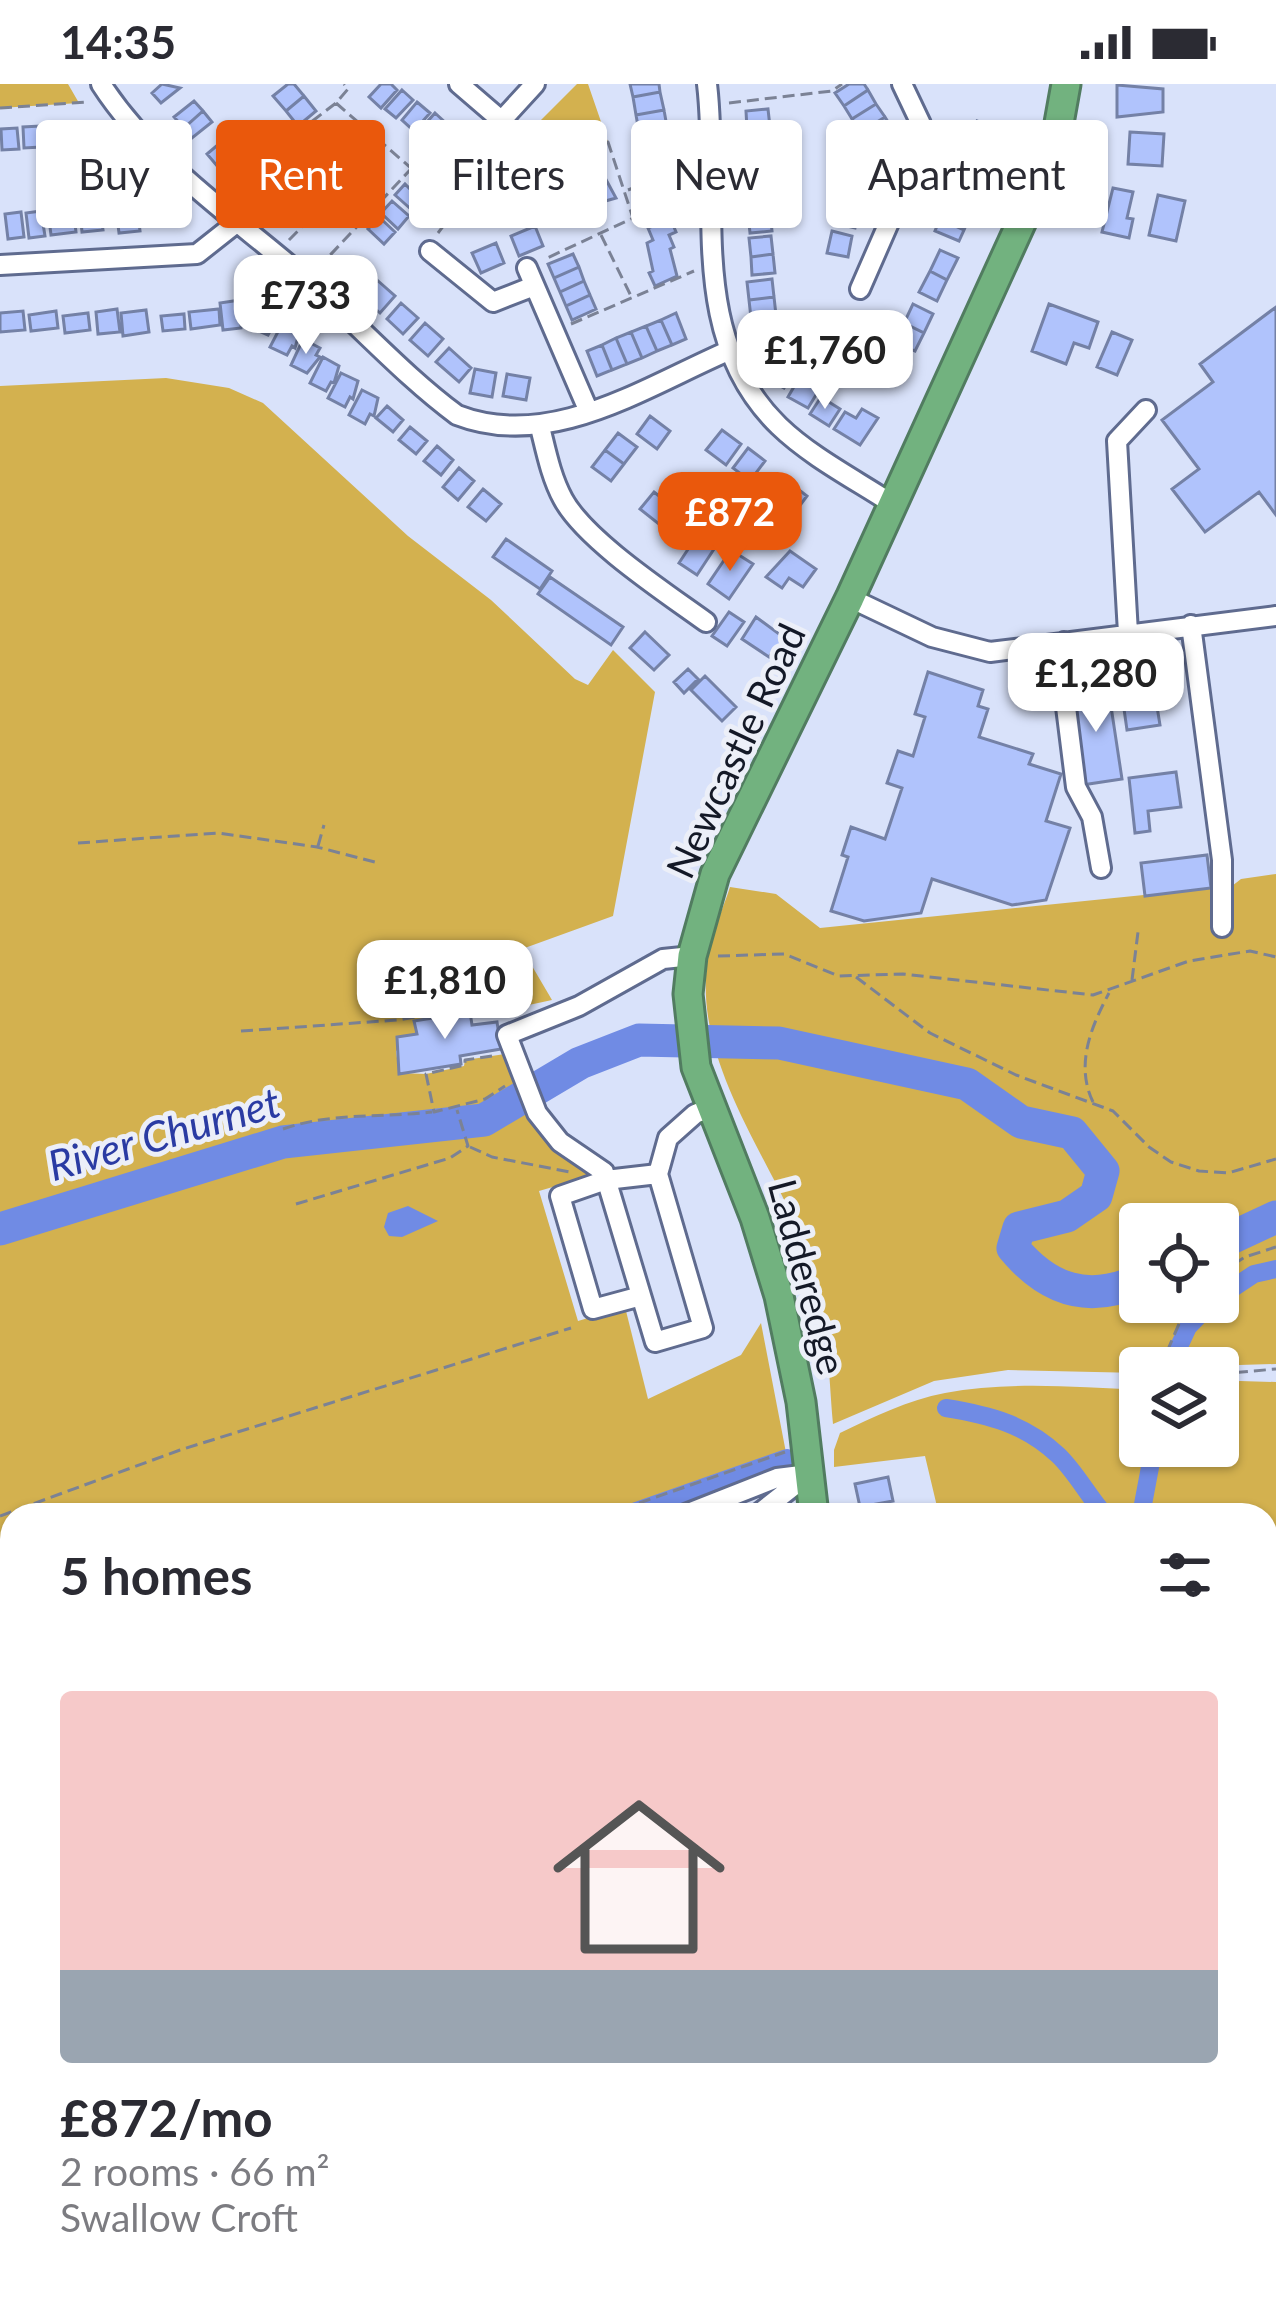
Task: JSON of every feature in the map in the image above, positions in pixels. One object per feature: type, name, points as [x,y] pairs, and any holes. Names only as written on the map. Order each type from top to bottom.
[{"type":"highway","name":"Newcastle Road","points":[[696,1066],[688,994],[692,956],[715,874],[850,598],[1054,151],[1066,84]]},
{"type":"highway","name":"Ladderedge","points":[[696,1066],[755,1218],[779,1296],[813,1503]]},
{"type":"street","points":[[459,84],[500,120]]},
{"type":"street","points":[[508,120],[535,84]]},
{"type":"street","points":[[706,84],[710,120]]},
{"type":"street","points":[[860,289],[919,154],[921,124],[902,84]]},
{"type":"street","points":[[107,93],[216,205]]},
{"type":"street","points":[[0,265],[197,254],[231,228]]},
{"type":"street","points":[[241,228],[307,280],[457,415],[484,426],[540,427],[589,412],[728,351]]},
{"type":"street","points":[[712,228],[714,294],[728,351],[746,385],[783,430],[893,505]]},
{"type":"street","points":[[430,250],[493,302],[530,277],[589,412]]},
{"type":"street","points":[[1128,633],[1117,440],[1146,410]]},
{"type":"street","points":[[540,427],[556,483],[572,512],[652,583],[706,622]]},
{"type":"street","points":[[850,598],[932,637],[990,652],[1276,616]]},
{"type":"street","points":[[1191,625],[1222,860],[1222,927]]},
{"type":"street","points":[[1064,642],[1064,692],[1076,787],[1092,818],[1101,868]]},
{"type":"street","points":[[692,956],[663,959],[579,1006],[506,1035],[508,1054],[537,1113],[560,1142],[605,1176],[655,1342],[703,1328],[658,1174],[668,1138],[695,1114],[712,1107]]},
{"type":"street","points":[[641,1296],[593,1309],[560,1196],[605,1176],[658,1174]]},
{"type":"street","points":[[714,1503],[778,1478],[808,1460]]},
{"type":"street","points":[[769,1503],[808,1460]]},
{"type":"path","points":[[210,199],[336,103],[348,89],[344,84]]},
{"type":"path","points":[[709,106],[832,91],[842,84]]},
{"type":"path","points":[[0,108],[107,93]]},
{"type":"path","points":[[336,103],[355,120]]},
{"type":"path","points":[[530,277],[633,218],[607,142]]},
{"type":"path","points":[[385,147],[409,167]]},
{"type":"path","points":[[307,280],[409,171]]},
{"type":"path","points":[[625,191],[631,189]]},
{"type":"path","points":[[275,255],[301,228]]},
{"type":"path","points":[[430,250],[444,228]]},
{"type":"path","points":[[601,233],[632,298]]},
{"type":"path","points":[[554,332],[712,263]]},
{"type":"path","points":[[317,848],[324,825]]},
{"type":"path","points":[[78,843],[204,832],[317,848],[374,862]]},
{"type":"path","points":[[1132,981],[1138,932]]},
{"type":"path","points":[[692,956],[784,954],[839,976],[903,974],[1064,994],[1110,991],[1210,958],[1250,951],[1276,957]]},
{"type":"path","points":[[854,976],[930,1033],[1016,1075],[1113,1111],[1171,1162],[1228,1173],[1276,1159]]},
{"type":"path","points":[[1093,1102],[1084,1083],[1086,1048],[1110,991]]},
{"type":"path","points":[[241,1031],[497,1009]]},
{"type":"path","points":[[283,1129],[338,1115],[380,1118],[434,1112],[457,1108],[485,1099],[510,1082],[508,1054],[465,1060],[465,1065],[426,1074],[434,1112]]},
{"type":"path","points":[[457,1108],[468,1146],[492,1157],[582,1172]]},
{"type":"path","points":[[296,1204],[450,1158],[468,1146]]},
{"type":"path","points":[[1239,1261],[1276,1247]]},
{"type":"path","points":[[35,1503],[180,1450],[571,1328]]},
{"type":"path","points":[[1239,1372],[1276,1369]]},
{"type":"path","points":[[649,1503],[808,1460]]},
{"type":"shaded area","points":[[0,84],[68,84],[79,103],[0,108]]},
{"type":"shaded area","points":[[577,84],[588,84],[600,120],[541,120]]},
{"type":"shaded area","points":[[166,378],[229,388],[263,403],[575,679],[588,685],[613,650],[655,692],[613,916],[522,949],[552,1000],[415,1021],[417,1034],[396,1051],[399,1073],[426,1074],[464,1066],[465,1060],[512,1053],[537,1113],[604,1172],[539,1191],[578,1321],[625,1307],[648,1399],[741,1355],[761,1323],[788,1463],[688,1503],[0,1503],[0,386]]},
{"type":"shaded area","points":[[1276,874],[1276,1364],[1239,1365],[1239,1347],[1119,1347],[1119,1373],[1008,1370],[934,1381],[833,1424],[826,1336],[814,1272],[738,1108],[711,1034],[708,957],[730,887],[776,894],[820,928],[1232,886],[1241,879]]},
{"type":"shaded area","points":[[1239,1381],[1276,1382],[1276,1503],[936,1503],[925,1456],[834,1467],[840,1433],[878,1415],[945,1393],[1042,1386],[1119,1389],[1119,1467],[1239,1467]]},
{"type":"water","points":[[408,1206],[438,1221],[402,1237],[389,1236],[384,1227],[388,1213]]},
{"type":"building","points":[[162,84],[180,88],[161,103],[152,93]]},
{"type":"building","points":[[288,84],[304,96],[286,111],[273,96]]},
{"type":"building","points":[[381,84],[397,90],[381,108],[369,97]]},
{"type":"building","points":[[630,84],[659,84],[660,92],[633,97]]},
{"type":"building","points":[[849,84],[864,84],[868,90],[844,106],[835,93]]},
{"type":"building","points":[[1117,85],[1163,89],[1163,112],[1117,117]]},
{"type":"building","points":[[402,90],[413,100],[396,118],[385,109]]},
{"type":"building","points":[[868,90],[876,104],[852,119],[844,106]]},
{"type":"building","points":[[660,92],[664,110],[636,115],[633,97]]},
{"type":"building","points":[[304,96],[316,111],[305,120],[293,120],[286,111]]},
{"type":"building","points":[[194,101],[203,111],[192,121],[174,117]]},
{"type":"building","points":[[417,102],[430,113],[424,120],[409,120],[409,126],[402,120]]},
{"type":"building","points":[[876,104],[885,117],[880,120],[852,119]]},
{"type":"building","points":[[768,109],[769,120],[746,120],[746,111]]},
{"type":"building","points":[[664,110],[666,120],[637,120],[636,115]]},
{"type":"building","points":[[203,111],[212,122],[192,138],[192,121]]},
{"type":"building","points":[[36,126],[36,147],[24,148],[23,127]]},
{"type":"building","points":[[17,128],[19,149],[2,150],[1,129]]},
{"type":"building","points":[[1130,132],[1164,134],[1162,166],[1128,164]]},
{"type":"building","points":[[405,184],[409,188],[409,207],[395,195]]},
{"type":"building","points":[[1113,188],[1133,192],[1127,218],[1133,219],[1129,238],[1102,232],[1108,228]]},
{"type":"building","points":[[1158,195],[1185,201],[1176,241],[1149,235]]},
{"type":"building","points":[[392,201],[409,216],[398,229],[385,217]]},
{"type":"building","points":[[21,212],[24,237],[8,239],[5,214]]},
{"type":"building","points":[[36,212],[36,228],[44,228],[45,236],[29,238],[26,213]]},
{"type":"building","points":[[385,223],[395,232],[384,244],[368,229],[385,228]]},
{"type":"building","points":[[50,228],[76,228],[76,232],[51,235]]},
{"type":"building","points":[[536,228],[543,246],[519,256],[511,236]]},
{"type":"building","points":[[648,228],[674,228],[676,232],[669,235],[677,276],[655,286],[647,243],[653,240]]},
{"type":"building","points":[[936,228],[964,230],[959,241]]},
{"type":"building","points":[[832,231],[852,236],[848,257],[827,253]]},
{"type":"building","points":[[771,236],[773,254],[751,257],[749,238]]},
{"type":"building","points":[[496,243],[504,263],[481,273],[472,253]]},
{"type":"building","points":[[940,250],[958,258],[947,280],[930,271]]},
{"type":"building","points":[[573,254],[579,267],[554,278],[548,264]]},
{"type":"building","points":[[773,254],[775,273],[752,275],[751,257]]},
{"type":"building","points":[[353,261],[370,276],[356,292],[339,276]]},
{"type":"building","points":[[579,267],[584,281],[560,292],[554,278]]},
{"type":"building","points":[[930,271],[947,280],[937,301],[919,292]]},
{"type":"building","points":[[772,279],[774,297],[749,300],[747,282]]},
{"type":"building","points":[[377,280],[395,296],[380,313],[362,297]]},
{"type":"building","points":[[584,281],[590,295],[566,306],[560,292]]},
{"type":"building","points":[[590,295],[596,309],[572,320],[566,306]]},
{"type":"building","points":[[774,297],[776,315],[751,318],[749,300]]},
{"type":"building","points":[[240,300],[241,306],[249,305],[251,321],[241,322],[241,328],[223,330],[220,303]]},
{"type":"building","points":[[264,302],[281,310],[276,328],[268,335],[252,328]]},
{"type":"building","points":[[401,303],[418,318],[403,334],[387,319]]},
{"type":"building","points":[[913,304],[933,314],[924,333],[904,323]]},
{"type":"building","points":[[1049,304],[1098,322],[1089,348],[1074,343],[1066,364],[1032,351]]},
{"type":"building","points":[[1276,307],[1276,515],[1259,492],[1205,532],[1172,489],[1199,469],[1162,420],[1213,382],[1200,364]]},
{"type":"building","points":[[117,309],[120,332],[98,334],[96,312]]},
{"type":"building","points":[[219,309],[220,325],[191,329],[189,312]]},
{"type":"building","points":[[146,310],[149,332],[123,336],[121,313]]},
{"type":"building","points":[[23,311],[25,330],[0,332],[0,313]]},
{"type":"building","points":[[56,311],[58,328],[31,331],[29,315]]},
{"type":"building","points":[[88,313],[90,330],[65,333],[63,316]]},
{"type":"building","points":[[676,313],[686,339],[672,345],[661,320]]},
{"type":"building","points":[[184,314],[185,329],[163,331],[161,316]]},
{"type":"building","points":[[661,320],[672,345],[657,351],[646,326]]},
{"type":"building","points":[[283,322],[300,330],[295,348],[287,355],[270,347]]},
{"type":"building","points":[[425,323],[443,339],[428,356],[410,340]]},
{"type":"building","points":[[904,323],[924,333],[915,351],[895,342]]},
{"type":"building","points":[[646,326],[657,351],[642,358],[631,332]]},
{"type":"building","points":[[631,332],[642,358],[627,364],[616,338]]},
{"type":"building","points":[[1112,332],[1132,340],[1117,375],[1097,367]]},
{"type":"building","points":[[616,338],[627,364],[612,370],[602,345]]},
{"type":"building","points":[[303,339],[320,348],[316,355],[320,357],[307,373],[291,365]]},
{"type":"building","points":[[602,345],[612,370],[597,376],[587,351]]},
{"type":"building","points":[[449,348],[471,368],[459,382],[436,362]]},
{"type":"building","points":[[323,357],[339,366],[326,391],[310,383]]},
{"type":"building","points":[[776,360],[795,371],[784,388],[766,378]]},
{"type":"building","points":[[475,369],[496,373],[492,397],[470,393]]},
{"type":"building","points":[[341,373],[358,381],[345,407],[328,398]]},
{"type":"building","points":[[507,374],[530,378],[526,400],[503,396]]},
{"type":"building","points":[[799,378],[819,390],[808,408],[788,397]]},
{"type":"building","points":[[362,390],[378,398],[374,416],[370,414],[365,424],[349,415]]},
{"type":"building","points":[[821,397],[840,409],[829,426],[810,414]]},
{"type":"building","points":[[387,406],[403,420],[393,432],[376,418]]},
{"type":"building","points":[[862,409],[878,418],[860,445],[834,429],[845,412],[856,418]]},
{"type":"building","points":[[650,416],[670,431],[657,449],[637,434]]},
{"type":"building","points":[[410,427],[427,441],[416,454],[399,440]]},
{"type":"building","points":[[722,430],[741,444],[726,465],[706,450]]},
{"type":"building","points":[[618,433],[637,447],[624,464],[605,450]]},
{"type":"building","points":[[437,446],[453,460],[441,475],[424,461]]},
{"type":"building","points":[[748,448],[765,461],[750,481],[733,468]]},
{"type":"building","points":[[605,450],[624,464],[611,481],[592,467]]},
{"type":"building","points":[[459,468],[474,481],[458,500],[443,487]]},
{"type":"building","points":[[790,483],[807,496],[789,520],[772,507]]},
{"type":"building","points":[[483,489],[501,504],[486,521],[468,507]]},
{"type":"building","points":[[654,492],[688,519],[674,536],[640,509]]},
{"type":"building","points":[[700,531],[718,543],[697,575],[679,563]]},
{"type":"building","points":[[506,539],[552,571],[540,589],[493,557]]},
{"type":"building","points":[[731,550],[753,564],[729,599],[708,584]]},
{"type":"building","points":[[790,551],[816,569],[803,587],[789,578],[782,588],[766,577]]},
{"type":"building","points":[[550,577],[623,627],[611,645],[538,594]]},
{"type":"building","points":[[729,612],[744,622],[727,646],[712,636]]},
{"type":"building","points":[[756,617],[790,642],[783,652],[776,647],[769,657],[742,639]]},
{"type":"building","points":[[645,632],[669,655],[654,670],[630,648]]},
{"type":"building","points":[[688,669],[698,679],[684,693],[674,682]]},
{"type":"building","points":[[928,672],[983,690],[978,706],[988,709],[979,737],[1033,754],[1029,764],[1061,774],[1046,821],[1070,828],[1046,900],[1012,905],[932,879],[921,913],[864,921],[831,911],[848,857],[842,855],[851,827],[885,839],[902,788],[887,783],[898,751],[913,756],[925,717],[915,714]]},
{"type":"building","points":[[705,676],[736,707],[722,721],[691,690]]},
{"type":"building","points":[[1152,676],[1160,725],[1127,730],[1120,681]]},
{"type":"building","points":[[1107,680],[1122,779],[1082,785],[1069,702],[1083,700],[1081,684]]},
{"type":"building","points":[[1176,772],[1181,807],[1148,811],[1150,831],[1135,833],[1129,778]]},
{"type":"building","points":[[1207,855],[1211,888],[1145,896],[1141,863]]},
{"type":"building","points":[[470,1012],[472,1025],[497,1022],[501,1049],[460,1056],[461,1064],[399,1074],[397,1037],[417,1034],[414,1021]]},
{"type":"building","points":[[888,1477],[893,1501],[859,1503],[855,1484]]},
{"type":"waterway","name":"River Churnet","points":[[0,1229],[283,1142],[484,1120],[580,1063],[639,1040],[779,1043],[967,1084],[1021,1122],[1072,1133],[1103,1171],[1096,1196],[1067,1216],[1019,1228],[1013,1248],[1040,1274],[1070,1289],[1119,1287]]},
{"type":"waterway","name":"River Churnet","points":[[1239,1234],[1276,1217]]},
{"type":"waterway","points":[[1239,1284],[1254,1274],[1276,1269]]},
{"type":"waterway","points":[[1179,1347],[1192,1323]]},
{"type":"waterway","points":[[946,1408],[992,1418],[1033,1436],[1064,1462],[1096,1503]]},
{"type":"waterway","points":[[659,1503],[787,1458]]},
{"type":"waterway","points":[[1143,1503],[1150,1467]]}]
